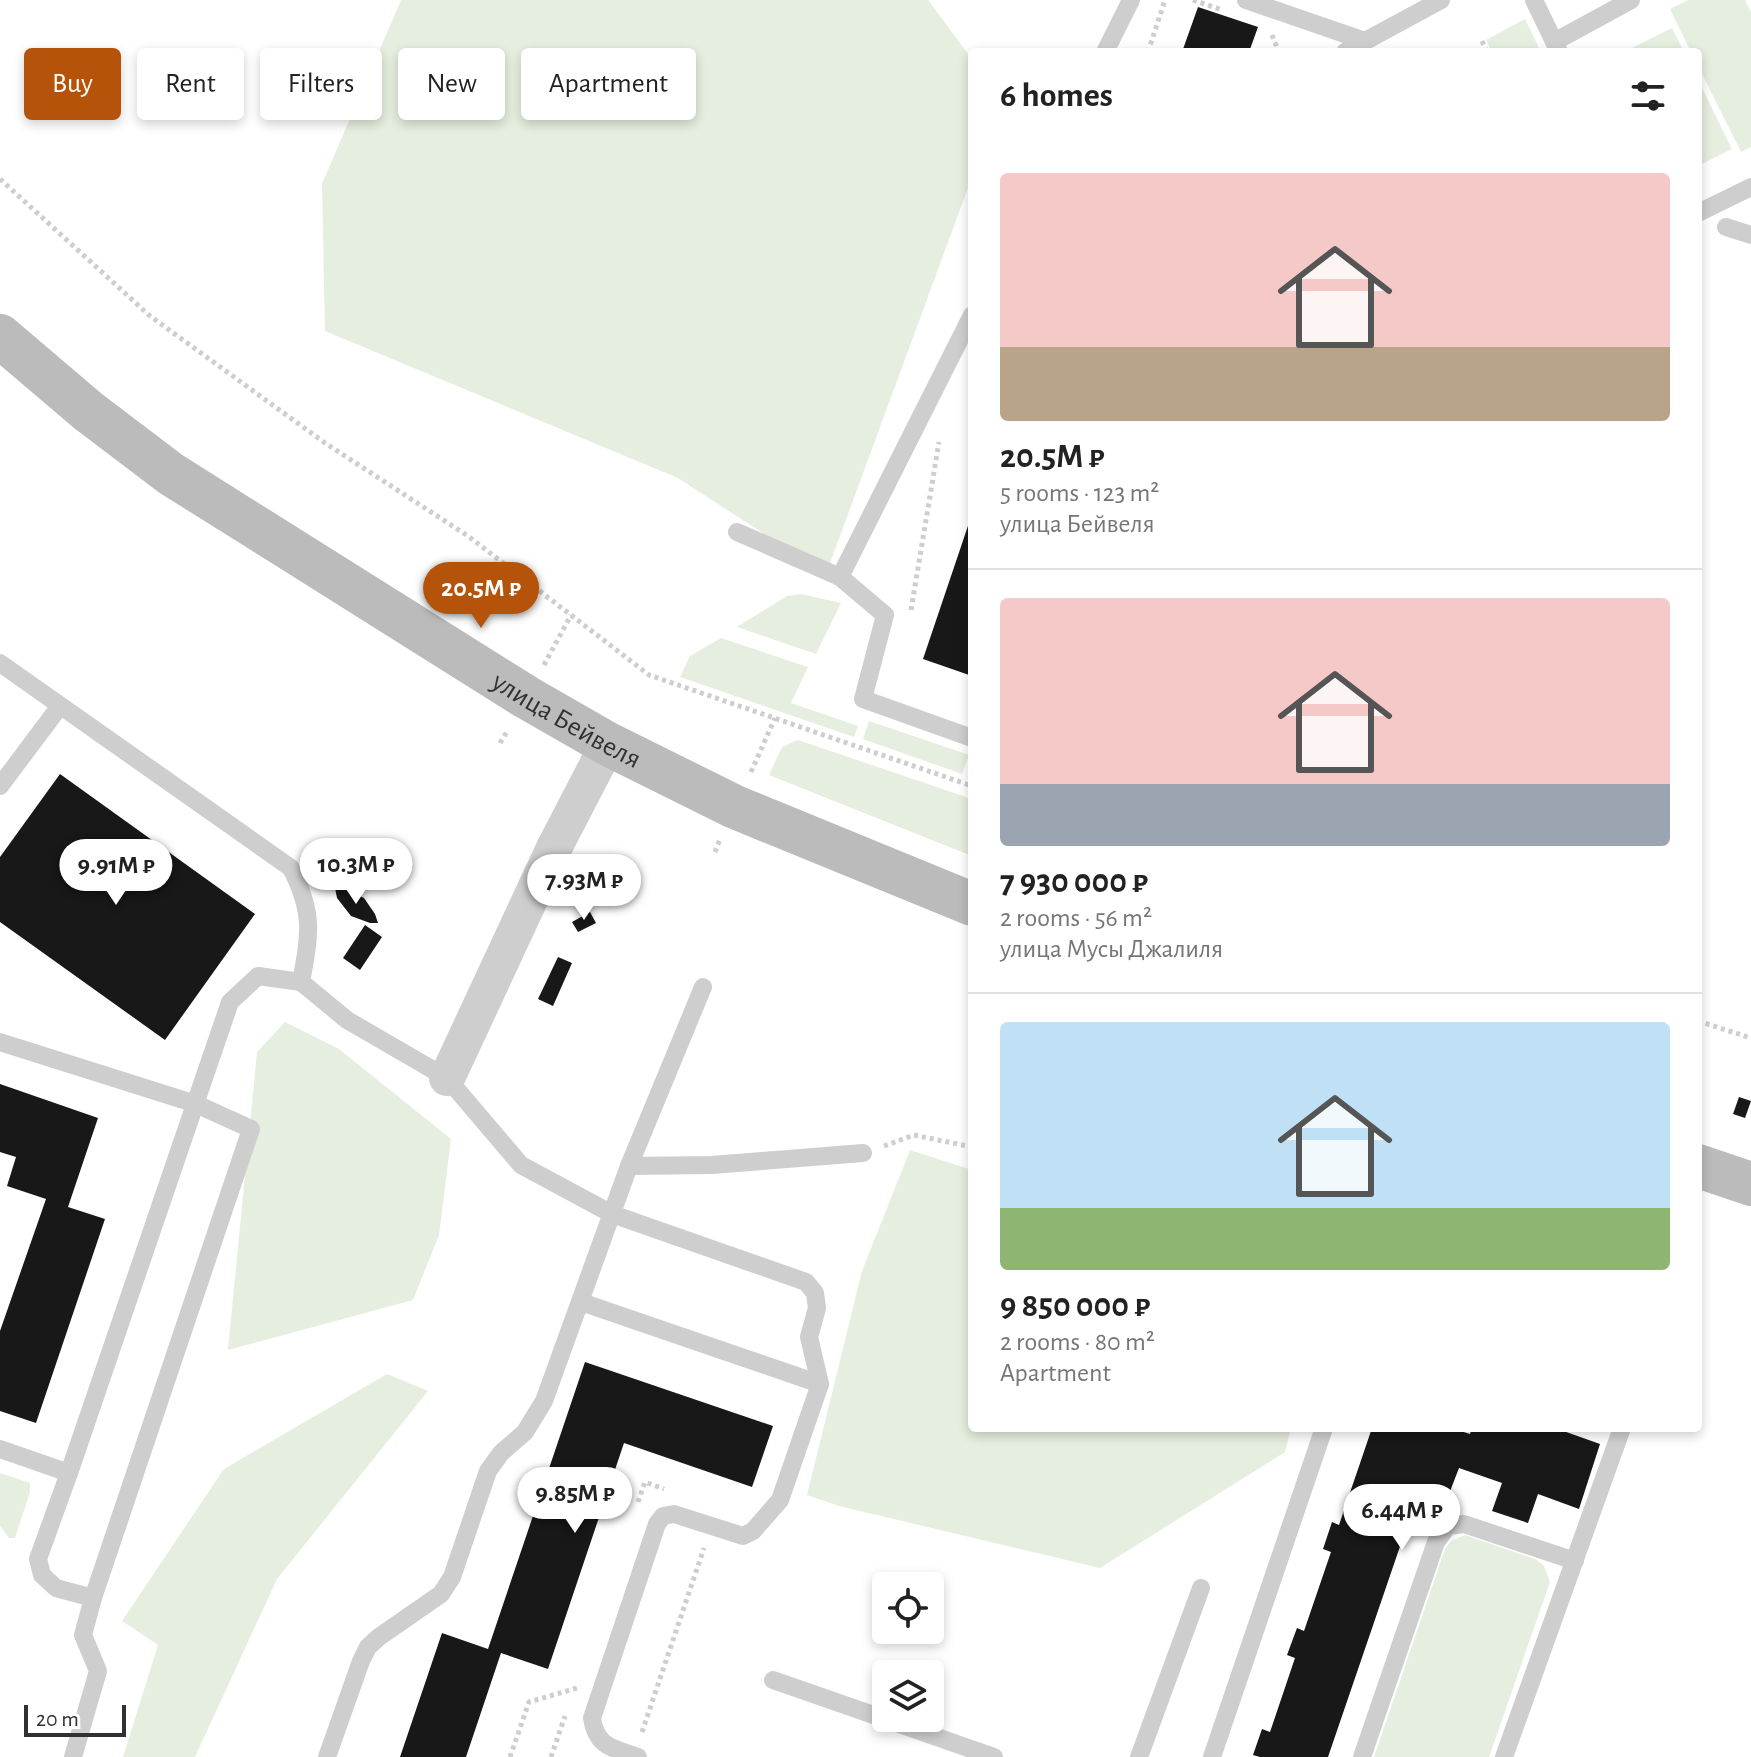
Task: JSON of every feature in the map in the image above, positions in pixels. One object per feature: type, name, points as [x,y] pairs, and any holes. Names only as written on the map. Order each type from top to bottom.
[{"type":"main road","name":"улица Бейвеля","points":[[3,346],[171,474],[436,642],[608,744],[735,807],[968,902]]},
{"type":"main road","points":[[1702,1167],[1751,1184]]},
{"type":"street","points":[[447,1078],[554,848],[608,744]]},
{"type":"lane","points":[[1107,48],[1131,0]]},
{"type":"lane","points":[[1246,0],[1365,41]]},
{"type":"lane","points":[[1352,48],[1441,0]]},
{"type":"lane","points":[[1534,0],[1557,47],[1631,0]]},
{"type":"lane","points":[[1702,211],[1751,187]]},
{"type":"lane","points":[[1726,227],[1751,235]]},
{"type":"lane","points":[[840,577],[968,323]]},
{"type":"lane","points":[[737,532],[840,577],[885,615],[863,699],[968,737]]},
{"type":"lane","points":[[0,663],[291,868],[305,895],[310,933],[301,982]]},
{"type":"lane","points":[[0,786],[60,706]]},
{"type":"lane","points":[[93,1598],[56,1588],[42,1575],[38,1559],[230,1002],[258,976],[301,982],[347,1020],[447,1078],[521,1165],[612,1214],[806,1282],[815,1293],[817,1308],[809,1337],[820,1384],[780,1500],[753,1531],[743,1536],[674,1514],[663,1516],[657,1524],[592,1718],[594,1734],[606,1745],[636,1756]]},
{"type":"lane","points":[[327,1757],[368,1647],[441,1594],[452,1577],[488,1471],[501,1453],[525,1432],[544,1401],[629,1166],[703,987]]},
{"type":"lane","points":[[0,1042],[196,1104],[251,1129],[93,1598],[83,1635],[98,1671],[73,1757]]},
{"type":"lane","points":[[629,1166],[712,1165],[863,1153]]},
{"type":"lane","points":[[581,1302],[820,1384]]},
{"type":"lane","points":[[1212,1757],[1323,1432]]},
{"type":"lane","points":[[1504,1757],[1621,1432]]},
{"type":"lane","points":[[0,1449],[69,1473]]},
{"type":"lane","points":[[1362,1757],[1436,1542],[1448,1526],[1464,1524],[1575,1561]]},
{"type":"lane","points":[[1139,1757],[1201,1588]]},
{"type":"lane","points":[[773,1680],[994,1757]]},
{"type":"path","points":[[1149,48],[1165,0]]},
{"type":"path","points":[[1482,41],[1485,48]]},
{"type":"path","points":[[0,179],[150,316],[325,443],[468,536],[649,675],[968,785]]},
{"type":"path","points":[[909,619],[939,441]]},
{"type":"path","points":[[1702,1022],[1751,1038]]},
{"type":"path","points":[[863,1153],[914,1135],[968,1146]]},
{"type":"path","points":[[636,1756],[711,1527]]},
{"type":"path","points":[[510,1757],[529,1702],[605,1679]]},
{"type":"green space","points":[[401,0],[928,0],[968,54],[968,188],[826,574],[678,478],[325,331],[322,184],[349,120],[382,120],[380,48]]},
{"type":"green space","points":[[1688,0],[1745,0],[1751,12],[1751,147],[1741,152],[1702,74],[1702,48],[1689,48],[1670,9]]},
{"type":"green space","points":[[1525,19],[1539,48],[1490,48],[1486,40]]},
{"type":"green space","points":[[1672,28],[1682,48],[1632,48]]},
{"type":"green space","points":[[1702,88],[1732,149],[1702,164]]},
{"type":"green space","points":[[801,594],[841,603],[816,654],[737,627],[787,596]]},
{"type":"green space","points":[[721,638],[808,667],[791,703],[858,726],[854,737],[680,677],[690,656]]},
{"type":"green space","points":[[869,721],[968,755],[968,758],[962,774],[863,739]]},
{"type":"green space","points":[[798,740],[968,798],[968,854],[769,775],[782,747]]},
{"type":"green space","points":[[285,1022],[339,1049],[451,1139],[439,1235],[413,1300],[228,1350],[257,1052]]},
{"type":"green space","points":[[910,1150],[968,1169],[968,1432],[1290,1432],[1285,1452],[1100,1568],[839,1506],[807,1495],[862,1271]]},
{"type":"green space","points":[[387,1374],[428,1391],[277,1579],[195,1757],[123,1757],[158,1645],[122,1621],[224,1469]]},
{"type":"green space","points":[[0,1473],[30,1483],[15,1538],[9,1538],[0,1526]]},
{"type":"green space","points":[[1465,1535],[1535,1559],[1544,1566],[1550,1582],[1489,1757],[1374,1757],[1445,1549],[1451,1541]]},
{"type":"building","points":[[1198,7],[1258,27],[1250,48],[1183,48]]},
{"type":"building","points":[[968,526],[968,675],[923,659]]},
{"type":"building","points":[[60,774],[255,914],[165,1040],[0,922],[0,857]]},
{"type":"building","points":[[335,888],[346,889],[364,898],[378,923],[351,916],[337,898]]},
{"type":"building","points":[[590,912],[596,923],[578,932],[572,922]]},
{"type":"building","points":[[365,925],[382,937],[360,970],[343,958]]},
{"type":"building","points":[[558,957],[572,963],[553,1006],[538,999]]},
{"type":"building","points":[[0,1084],[98,1118],[68,1207],[105,1219],[36,1423],[0,1411],[0,1331],[46,1199],[7,1186],[16,1157],[0,1152]]},
{"type":"building","points":[[1739,1097],[1751,1101],[1745,1118],[1733,1114]]},
{"type":"building","points":[[585,1362],[773,1426],[752,1487],[624,1443],[548,1669],[501,1653],[466,1757],[400,1757],[442,1633],[488,1649]]},
{"type":"building","points":[[1371,1432],[1566,1432],[1600,1444],[1579,1509],[1538,1494],[1528,1523],[1492,1511],[1502,1483],[1459,1468],[1449,1494],[1421,1485],[1328,1757],[1253,1755],[1262,1729],[1270,1732],[1295,1658],[1287,1655],[1297,1628],[1304,1631],[1331,1552],[1323,1549],[1332,1522],[1339,1525]]}]
